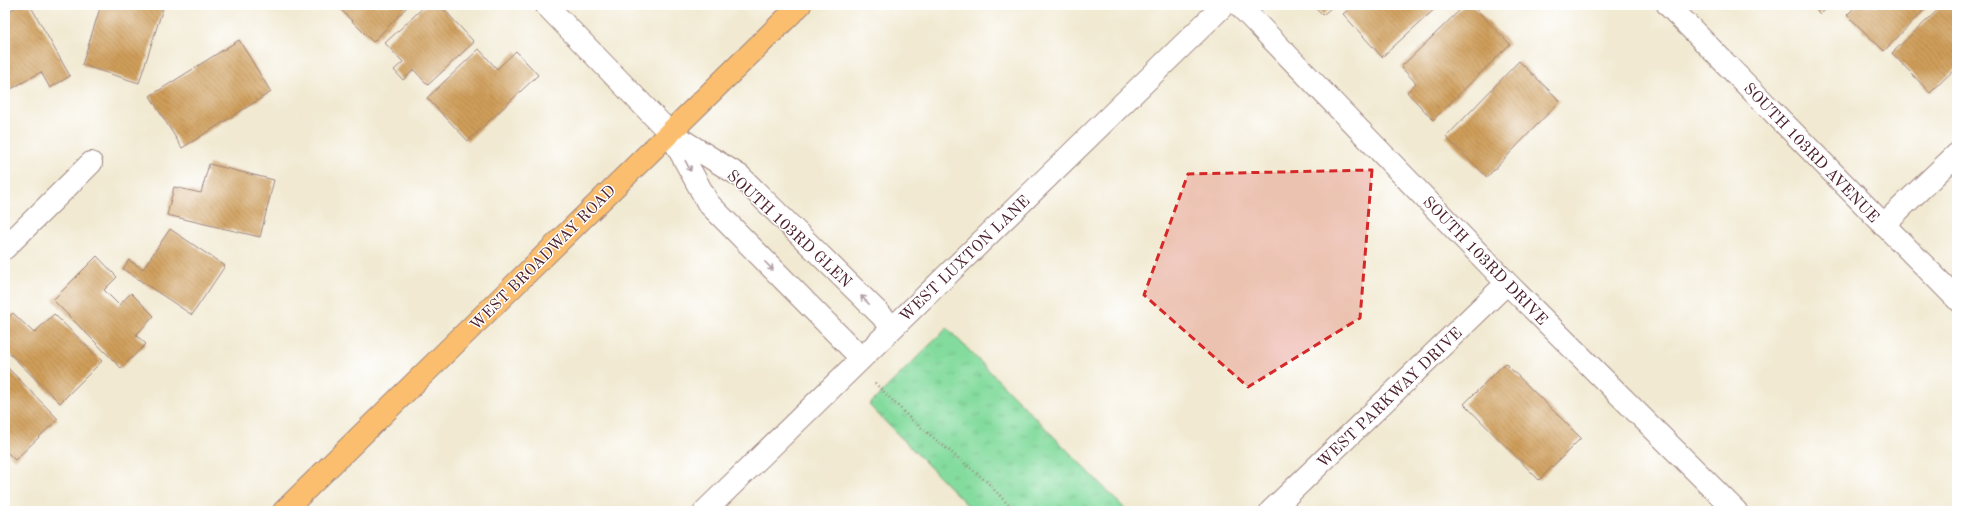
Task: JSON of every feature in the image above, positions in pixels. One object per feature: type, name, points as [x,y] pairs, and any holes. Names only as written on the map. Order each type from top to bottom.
[{"type":"main road","name":"WEST BROADWAY ROAD","points":[[284,511],[800,5]]},
{"type":"street","points":[[546,5],[669,132],[708,203],[861,358]]},
{"type":"street","name":"WEST LUXTON LANE","points":[[705,511],[1224,5]]},
{"type":"street","name":"SOUTH 103RD DRIVE","points":[[1239,5],[1507,282],[1736,511]]},
{"type":"street","name":"SOUTH 103RD AVENUE","points":[[1668,5],[1957,299]]},
{"type":"street","name":"SOUTH 103RD GLEN","points":[[669,132],[740,176],[893,327]]},
{"type":"street","points":[[1884,225],[1957,154]]},
{"type":"street","points":[[5,248],[91,163]]},
{"type":"street","name":"WEST PARKWAY DRIVE","points":[[1271,511],[1507,282]]},
{"type":"path","points":[[870,387],[874,383],[912,420],[986,480],[1014,511]]},
{"type":"highlighted area","points":[[1372,170],[1360,318],[1248,387],[1144,295],[1188,174]]},
{"type":"green space","points":[[947,328],[1127,511],[973,511],[869,405]]},
{"type":"building","points":[[20,5],[30,5],[70,76],[50,88],[41,72],[11,89],[5,78],[5,13]]},
{"type":"building","points":[[101,5],[164,5],[139,83],[82,65]]},
{"type":"building","points":[[336,5],[409,5],[373,42]]},
{"type":"building","points":[[426,5],[440,5],[474,42],[428,85],[414,70],[403,80],[394,70],[403,62],[385,43]]},
{"type":"building","points":[[1313,5],[1334,5],[1323,15]]},
{"type":"building","points":[[1353,5],[1439,5],[1382,57],[1343,14]]},
{"type":"building","points":[[1465,5],[1472,5],[1510,44],[1433,120],[1407,92],[1416,83],[1401,67]]},
{"type":"building","points":[[1811,5],[1830,5],[1820,14]]},
{"type":"building","points":[[1857,5],[1929,5],[1884,51],[1847,15]]},
{"type":"building","points":[[1943,5],[1957,5],[1957,67],[1930,93],[1892,53]]},
{"type":"building","points":[[239,40],[271,92],[182,148],[150,96]]},
{"type":"building","points":[[479,49],[497,69],[516,51],[538,75],[468,141],[427,98]]},
{"type":"building","points":[[1519,61],[1560,101],[1487,177],[1446,137]]},
{"type":"building","points":[[209,164],[274,180],[260,237],[167,215],[174,187],[201,193]]},
{"type":"building","points":[[170,229],[225,266],[192,315],[123,269],[129,260],[143,269]]},
{"type":"building","points":[[97,256],[117,277],[104,290],[119,305],[131,293],[154,316],[136,335],[146,344],[121,368],[53,300]]},
{"type":"building","points":[[13,313],[34,333],[54,314],[102,361],[60,403],[5,349],[5,321]]},
{"type":"building","points":[[1505,363],[1581,438],[1539,480],[1464,404]]},
{"type":"building","points":[[5,365],[58,419],[15,460],[5,450]]}]
